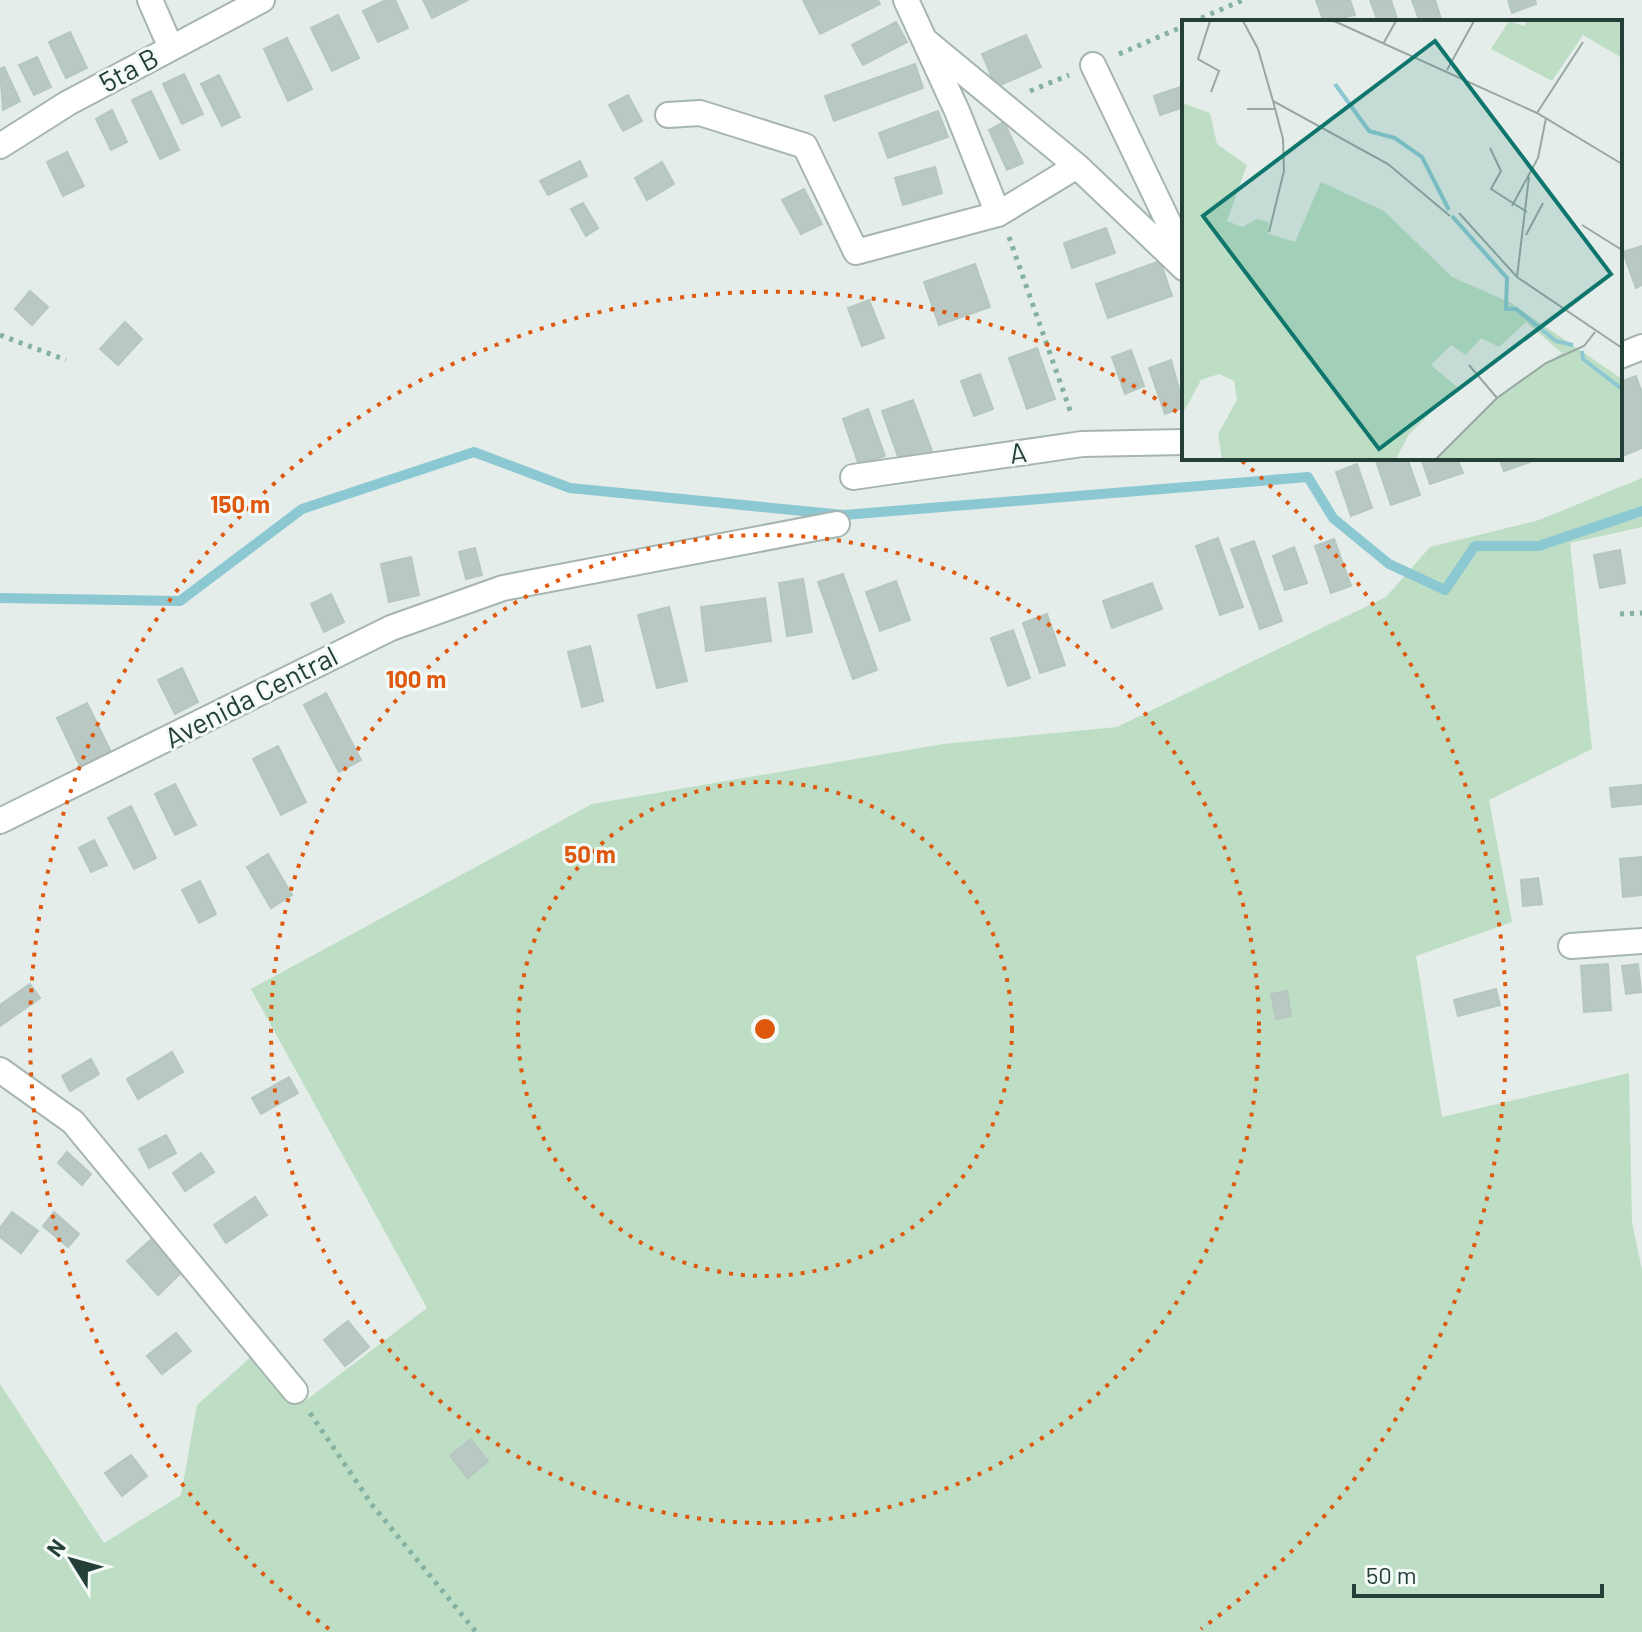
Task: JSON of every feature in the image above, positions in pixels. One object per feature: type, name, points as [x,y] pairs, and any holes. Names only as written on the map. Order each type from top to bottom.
[{"type":"street","points":[[150,0],[171,48]]},
{"type":"street","name":"5ta B","points":[[0,146],[68,103],[262,0]]},
{"type":"street","points":[[906,0],[927,42],[998,214]]},
{"type":"street","points":[[927,42],[1077,166],[1182,266]]},
{"type":"street","points":[[1093,65],[1182,251]]},
{"type":"street","points":[[668,115],[700,113],[805,146],[856,252],[998,214],[1077,166]]},
{"type":"street","points":[[1622,355],[1642,347]]},
{"type":"street","name":"A","points":[[853,477],[1082,444],[1182,442]]},
{"type":"street","name":"Avenida Central","points":[[0,821],[391,628],[503,588],[837,524]]},
{"type":"street","points":[[1571,946],[1642,941]]},
{"type":"street","points":[[0,1070],[73,1122],[295,1391]]},
{"type":"path","points":[[1197,20],[1243,0]]},
{"type":"path","points":[[1000,103],[1182,27]]},
{"type":"path","points":[[998,214],[1014,247],[1082,444]]},
{"type":"path","points":[[0,335],[66,360]]},
{"type":"path","points":[[1620,614],[1642,613]]},
{"type":"path","points":[[295,1391],[373,1506],[476,1632]]},
{"type":"green space","points":[[1642,478],[1642,527],[1570,543],[1592,749],[1489,800],[1512,922],[1416,956],[1442,1117],[1629,1073],[1632,1222],[1642,1270],[1642,1632],[0,1632],[0,1384],[104,1543],[181,1495],[197,1405],[252,1356],[301,1404],[427,1308],[251,989],[592,804],[943,744],[1117,727],[1386,597],[1430,547],[1539,520]]},
{"type":"building","points":[[386,0],[395,0],[408,28],[378,42],[363,11]]},
{"type":"building","points":[[423,0],[468,0],[432,18]]},
{"type":"building","points":[[803,0],[878,0],[880,4],[820,34]]},
{"type":"building","points":[[1316,0],[1350,0],[1355,15],[1323,20]]},
{"type":"building","points":[[1370,0],[1391,0],[1397,19],[1377,20]]},
{"type":"building","points":[[1412,0],[1435,0],[1441,20],[1419,20]]},
{"type":"building","points":[[1508,0],[1535,0],[1536,4],[1512,13]]},
{"type":"building","points":[[338,15],[359,58],[332,71],[311,28]]},
{"type":"building","points":[[896,22],[907,42],[863,65],[852,45]]},
{"type":"building","points":[[70,32],[87,68],[66,78],[49,42]]},
{"type":"building","points":[[1026,35],[1041,67],[996,87],[982,54]]},
{"type":"building","points":[[287,38],[312,89],[288,101],[264,49]]},
{"type":"building","points":[[37,57],[51,87],[34,95],[19,65]]},
{"type":"building","points":[[915,64],[923,88],[834,121],[825,96]]},
{"type":"building","points":[[4,67],[20,101],[3,110],[0,69]]},
{"type":"building","points":[[184,74],[203,114],[182,124],[163,84]]},
{"type":"building","points":[[219,75],[240,117],[222,126],[201,84]]},
{"type":"building","points":[[1182,87],[1182,108],[1160,115],[1154,96]]},
{"type":"building","points":[[151,91],[179,150],[160,159],[132,100]]},
{"type":"building","points":[[628,95],[642,121],[623,131],[609,105]]},
{"type":"building","points":[[112,110],[127,142],[111,150],[96,119]]},
{"type":"building","points":[[938,111],[948,137],[888,158],[879,133]]},
{"type":"building","points":[[1004,122],[1023,163],[1007,170],[989,130]]},
{"type":"building","points":[[67,152],[84,186],[63,196],[47,162]]},
{"type":"building","points":[[580,161],[587,176],[548,195],[540,181]]},
{"type":"building","points":[[662,162],[674,184],[647,200],[635,178]]},
{"type":"building","points":[[935,167],[942,193],[903,205],[895,178]]},
{"type":"building","points":[[804,189],[822,224],[801,234],[782,200]]},
{"type":"building","points":[[583,203],[598,228],[586,236],[571,209]]},
{"type":"building","points":[[1106,228],[1115,253],[1072,268],[1064,243]]},
{"type":"building","points":[[1642,246],[1642,285],[1636,288],[1623,252]]},
{"type":"building","points":[[1160,261],[1172,296],[1108,318],[1096,284]]},
{"type":"building","points":[[975,264],[990,307],[939,325],[924,282]]},
{"type":"building","points":[[30,291],[48,307],[32,325],[15,309]]},
{"type":"building","points":[[869,300],[884,338],[862,346],[848,308]]},
{"type":"building","points":[[125,322],[142,339],[118,365],[100,349]]},
{"type":"building","points":[[1037,348],[1055,399],[1027,409],[1009,358]]},
{"type":"building","points":[[1131,350],[1144,386],[1125,394],[1112,357]]},
{"type":"building","points":[[1171,360],[1182,408],[1165,414],[1149,368]]},
{"type":"building","points":[[980,374],[993,409],[974,416],[961,381]]},
{"type":"building","points":[[1636,376],[1642,393],[1642,448],[1622,456],[1622,381]]},
{"type":"building","points":[[913,400],[933,454],[901,465],[882,411]]},
{"type":"building","points":[[868,409],[885,456],[859,465],[843,419]]},
{"type":"building","points":[[1376,460],[1408,460],[1420,495],[1391,505]]},
{"type":"building","points":[[1422,460],[1458,460],[1463,473],[1430,484]]},
{"type":"building","points":[[1500,460],[1530,460],[1530,462],[1504,471]]},
{"type":"building","points":[[1357,464],[1372,508],[1351,516],[1336,472]]},
{"type":"building","points":[[1218,538],[1243,607],[1220,615],[1196,546]]},
{"type":"building","points":[[1334,539],[1351,586],[1331,593],[1315,546]]},
{"type":"building","points":[[1254,541],[1282,621],[1260,629],[1231,549]]},
{"type":"building","points":[[1294,547],[1307,583],[1285,590],[1273,556]]},
{"type":"building","points":[[475,548],[482,575],[466,579],[459,552]]},
{"type":"building","points":[[1620,550],[1625,583],[1600,588],[1594,555]]},
{"type":"building","points":[[411,557],[419,595],[389,602],[381,564]]},
{"type":"building","points":[[843,574],[877,670],[853,679],[818,582]]},
{"type":"building","points":[[803,579],[812,632],[787,636],[779,583]]},
{"type":"building","points":[[896,581],[910,620],[880,631],[866,592]]},
{"type":"building","points":[[1152,583],[1162,609],[1112,628],[1103,601]]},
{"type":"building","points":[[331,594],[344,622],[324,632],[311,604]]},
{"type":"building","points":[[765,598],[771,641],[706,651],[701,607]]},
{"type":"building","points":[[669,607],[687,681],[657,688],[638,615]]},
{"type":"building","points":[[1047,614],[1065,665],[1040,673],[1023,623]]},
{"type":"building","points":[[1013,630],[1030,678],[1008,686],[991,638]]},
{"type":"building","points":[[590,646],[603,701],[582,707],[568,652]]},
{"type":"building","points":[[182,668],[198,702],[175,714],[158,680]]},
{"type":"building","points":[[326,693],[361,760],[339,772],[304,705]]},
{"type":"building","points":[[87,703],[111,752],[81,768],[57,718]]},
{"type":"building","points":[[278,746],[306,802],[281,815],[253,759]]},
{"type":"building","points":[[175,784],[196,825],[175,835],[155,794]]},
{"type":"building","points":[[1642,785],[1642,804],[1612,807],[1610,788]]},
{"type":"building","points":[[131,806],[156,858],[134,869],[108,818]]},
{"type":"building","points":[[94,840],[107,865],[91,872],[79,848]]},
{"type":"building","points":[[268,854],[292,895],[271,908],[247,867]]},
{"type":"building","points":[[1642,857],[1642,895],[1623,897],[1620,859]]},
{"type":"building","points":[[1538,878],[1542,904],[1523,906],[1521,880]]},
{"type":"building","points":[[200,881],[216,914],[199,923],[182,890]]},
{"type":"building","points":[[1608,964],[1611,1010],[1584,1012],[1581,966]]},
{"type":"building","points":[[1638,964],[1641,992],[1626,994],[1622,966]]},
{"type":"building","points":[[30,984],[40,998],[0,1026],[0,1005]]},
{"type":"building","points":[[1496,989],[1500,1005],[1458,1016],[1454,1000]]},
{"type":"building","points":[[1287,991],[1291,1016],[1276,1019],[1271,994]]},
{"type":"building","points":[[172,1052],[183,1072],[138,1099],[127,1079]]},
{"type":"building","points":[[91,1059],[99,1074],[70,1091],[62,1076]]},
{"type":"building","points":[[289,1077],[298,1093],[261,1114],[252,1098]]},
{"type":"building","points":[[166,1135],[176,1153],[149,1168],[139,1149]]},
{"type":"building","points":[[67,1152],[91,1174],[82,1185],[58,1163]]},
{"type":"building","points":[[201,1153],[214,1172],[185,1191],[173,1173]]},
{"type":"building","points":[[255,1197],[267,1215],[226,1243],[214,1225]]},
{"type":"building","points":[[12,1212],[38,1231],[21,1253],[0,1237],[0,1228]]},
{"type":"building","points":[[54,1212],[79,1234],[68,1247],[43,1226]]},
{"type":"building","points":[[155,1236],[185,1269],[158,1295],[127,1261]]},
{"type":"building","points":[[348,1321],[369,1347],[345,1366],[324,1340]]},
{"type":"building","points":[[176,1333],[191,1351],[162,1374],[147,1356]]},
{"type":"building","points":[[471,1439],[488,1461],[468,1478],[450,1456]]},
{"type":"building","points":[[131,1455],[147,1476],[122,1496],[105,1473]]},
{"type":"waterway","points":[[0,598],[180,601],[302,509],[474,452],[570,488],[844,515],[1308,477],[1333,518],[1389,564],[1445,590],[1475,546],[1539,546],[1642,511]]}]
